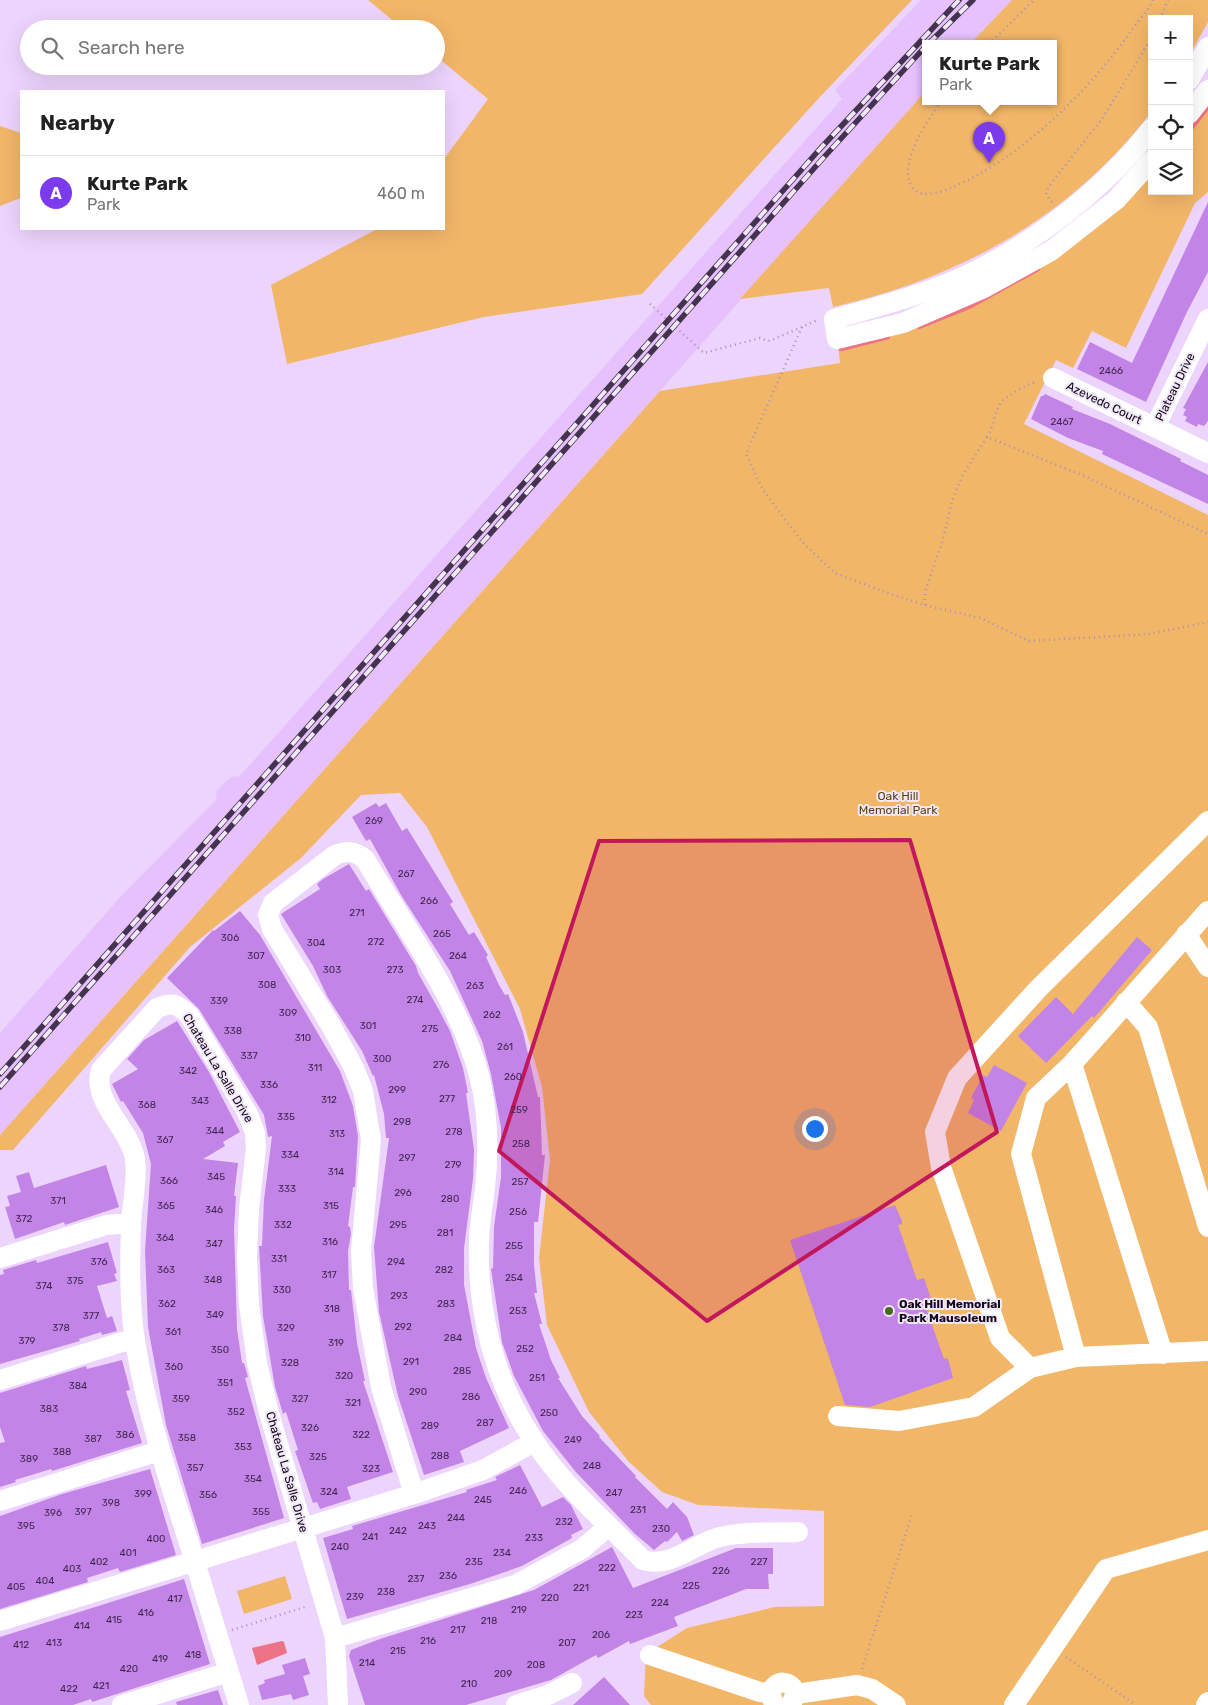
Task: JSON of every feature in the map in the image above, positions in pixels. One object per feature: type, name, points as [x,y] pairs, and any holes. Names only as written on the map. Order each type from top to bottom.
[{"type":"street","points":[[1193,73],[1208,47]]},
{"type":"street","points":[[1193,109],[1208,90]]},
{"type":"street","points":[[1148,132],[1098,186],[1035,235],[971,273],[896,302],[834,319],[837,339],[903,323],[984,288],[1051,251],[1116,200],[1148,164]]},
{"type":"street","name":"Plateau Drive","points":[[1155,427],[1208,319]]},
{"type":"street","name":"Azevedo Court","points":[[1053,378],[1208,453]]},
{"type":"street","points":[[1030,1368],[1000,1338],[941,1167],[935,1132],[956,1078],[1038,989],[1208,821]]},
{"type":"street","points":[[414,1494],[381,1387],[363,1288],[361,1251],[371,1140],[363,1091],[354,1068],[334,1031],[272,929],[268,915],[273,903],[335,855],[345,851],[356,852],[365,859],[455,1010],[479,1075],[488,1156],[478,1241],[480,1287],[489,1343],[506,1390],[534,1442],[567,1482],[643,1560],[662,1562],[718,1537],[738,1534],[798,1532]]},
{"type":"street","points":[[1076,1357],[1021,1154],[1036,1098],[1072,1064],[1208,910]]},
{"type":"street","points":[[1186,934],[1208,967]]},
{"type":"street","points":[[1126,1002],[1148,1028],[1208,1227]]},
{"type":"street","name":"Chateau La Salle Drive","points":[[239,1705],[159,1451],[145,1396],[135,1338],[131,1284],[131,1223],[136,1174],[134,1157],[129,1142],[101,1093],[98,1081],[102,1070],[157,1008],[170,1003],[180,1006],[189,1015],[248,1114],[255,1133],[256,1148],[249,1209],[247,1258],[249,1305],[257,1363],[269,1412],[326,1601],[335,1638],[338,1705]]},
{"type":"street","points":[[1072,1064],[1163,1354]]},
{"type":"street","points":[[0,1258],[106,1225],[131,1223]]},
{"type":"street","points":[[0,1380],[135,1338]]},
{"type":"street","points":[[838,1416],[899,1421],[974,1407],[1030,1368],[1076,1357],[1208,1351]]},
{"type":"street","points":[[0,1621],[414,1494],[483,1470],[534,1442]]},
{"type":"street","points":[[0,1500],[159,1451]]},
{"type":"street","points":[[335,1638],[515,1585],[582,1549],[609,1526]]},
{"type":"street","points":[[1014,1705],[1106,1569],[1208,1540]]},
{"type":"street","points":[[650,1655],[760,1692],[773,1699],[773,1686],[780,1682],[787,1682],[793,1687],[793,1700],[857,1685],[872,1689],[896,1705]]},
{"type":"street","points":[[122,1705],[229,1672]]},
{"type":"street","points":[[516,1705],[553,1700],[572,1683]]},
{"type":"path","points":[[993,40],[1034,0]]},
{"type":"path","points":[[940,105],[925,124],[907,170],[912,187],[916,192],[923,194],[931,194],[953,187],[1002,160],[1025,141],[1067,105],[1117,52],[1153,0]]},
{"type":"path","points":[[1162,15],[1168,0]]},
{"type":"path","points":[[1052,202],[1046,194],[1049,186],[1102,119],[1148,44]]},
{"type":"path","points":[[650,304],[704,354],[760,338],[768,341],[772,340],[815,321],[820,312]]},
{"type":"path","points":[[802,327],[746,454],[763,490],[804,544],[836,572],[925,605],[980,618],[1028,641],[1150,634],[1208,622]]},
{"type":"path","points":[[925,605],[925,592],[943,539],[952,501],[962,476],[994,426],[1000,403],[1028,383],[1053,378]]},
{"type":"path","points":[[987,438],[1084,476],[1208,534]]},
{"type":"path","points":[[857,1685],[912,1514]]},
{"type":"path","points":[[217,1635],[326,1601]]},
{"type":"path","points":[[1053,1648],[1136,1705]]},
{"type":"highlighted area","points":[[910,840],[997,1132],[707,1321],[499,1151],[599,841]]},
{"type":"shaded area","points":[[921,0],[1012,0],[974,40],[922,40],[922,95],[0,1135],[0,1033],[122,895],[216,800],[217,790],[232,776],[239,777],[842,99],[835,90]]},
{"type":"shaded area","points":[[282,1641],[287,1653],[257,1665],[252,1648]]},
{"type":"green space","points":[[368,0],[912,0],[818,99],[642,294],[484,317],[287,364],[271,285],[375,230],[445,230],[445,158],[488,99],[445,63],[445,20],[392,20]]},
{"type":"green space","points":[[1012,0],[1208,0],[1208,22],[1193,49],[1193,15],[1148,15],[1148,116],[1120,149],[1086,182],[1049,212],[1010,238],[968,260],[925,279],[880,295],[833,307],[829,288],[740,299],[922,95],[922,105],[1057,105],[1057,40],[974,40]]},
{"type":"green space","name":"Oak Hill Memorial Park","points":[[1208,100],[1208,192],[1195,203],[1126,348],[1092,331],[1073,368],[1056,360],[1024,424],[1208,515],[1208,1705],[651,1705],[644,1696],[646,1654],[687,1628],[775,1607],[824,1606],[824,1511],[698,1505],[662,1492],[628,1461],[589,1412],[547,1325],[539,1258],[550,1160],[542,1087],[520,1009],[427,827],[400,793],[361,795],[301,858],[190,947],[13,1150],[0,1150],[0,1135],[660,391],[840,363],[838,345],[978,299],[1148,172],[1148,195],[1193,195],[1193,120]]},
{"type":"green space","points":[[0,126],[20,133],[20,198],[0,206]]},
{"type":"green space","points":[[285,1576],[292,1599],[244,1614],[237,1591]]},
{"type":"building","points":[[1208,202],[1208,272],[1187,312],[1146,402],[1077,369],[1090,342],[1132,363]]},
{"type":"building","points":[[1208,362],[1208,421],[1204,426],[1198,424],[1197,427],[1185,421],[1187,417],[1183,415],[1186,409],[1183,408]]},
{"type":"building","points":[[1045,394],[1073,407],[1072,409],[1110,424],[1181,459],[1180,461],[1208,475],[1208,504],[1102,454],[1103,451],[1068,438],[1031,419],[1041,396]]},
{"type":"building","points":[[376,803],[379,807],[386,803],[402,831],[407,828],[453,902],[450,904],[469,935],[474,932],[488,955],[486,957],[499,985],[505,995],[508,994],[523,1032],[538,1097],[540,1097],[542,1155],[545,1155],[538,1222],[534,1222],[534,1265],[537,1293],[534,1293],[542,1324],[539,1324],[551,1360],[560,1378],[558,1378],[582,1416],[635,1477],[667,1509],[673,1502],[687,1517],[694,1535],[682,1541],[677,1532],[667,1542],[665,1541],[654,1550],[634,1533],[575,1471],[543,1431],[514,1376],[502,1342],[491,1269],[493,1268],[494,1227],[501,1177],[501,1128],[491,1074],[482,1041],[450,971],[401,895],[370,839],[366,841],[352,817]]},
{"type":"building","points":[[349,864],[366,891],[369,889],[416,966],[450,1031],[463,1068],[468,1093],[466,1093],[474,1150],[473,1179],[464,1248],[464,1285],[476,1348],[486,1378],[509,1428],[460,1451],[464,1462],[424,1475],[398,1396],[379,1312],[374,1247],[389,1138],[386,1138],[384,1114],[374,1075],[362,1051],[327,996],[313,966],[281,914],[320,889],[317,884],[323,879]]},
{"type":"building","points":[[240,911],[260,935],[340,1071],[353,1106],[358,1136],[355,1187],[353,1187],[348,1226],[350,1227],[351,1234],[348,1251],[349,1290],[351,1290],[357,1343],[365,1381],[363,1381],[393,1472],[347,1487],[351,1499],[320,1509],[317,1502],[313,1503],[295,1451],[298,1450],[286,1412],[283,1414],[275,1387],[263,1316],[259,1246],[262,1246],[264,1200],[272,1136],[268,1137],[264,1115],[199,1009],[167,978],[213,930]]},
{"type":"building","points":[[1137,937],[1152,950],[1094,1018],[1092,1016],[1046,1063],[1018,1036],[1056,997],[1073,1014]]},
{"type":"building","points":[[177,1021],[209,1072],[240,1132],[223,1142],[225,1146],[203,1159],[238,1163],[234,1196],[236,1196],[234,1229],[237,1329],[242,1363],[244,1363],[248,1377],[245,1378],[284,1518],[202,1544],[166,1425],[148,1327],[145,1251],[151,1164],[143,1133],[123,1101],[121,1102],[112,1084],[138,1069],[127,1059],[144,1040]]},
{"type":"building","points":[[994,1065],[1027,1083],[1001,1131],[968,1113],[974,1100],[971,1098],[983,1075],[987,1077]]},
{"type":"building","points":[[106,1165],[119,1207],[65,1225],[64,1222],[15,1239],[5,1207],[10,1206],[7,1196],[21,1192],[16,1176],[29,1172],[34,1188]]},
{"type":"building","name":"Oak Hill Memorial Park Mausoleum","points":[[895,1205],[902,1221],[902,1224],[898,1225],[917,1280],[924,1278],[932,1302],[925,1305],[944,1359],[947,1358],[949,1362],[953,1378],[870,1407],[845,1405],[790,1240]]},
{"type":"building","points":[[108,1242],[117,1273],[114,1274],[117,1281],[97,1286],[107,1318],[112,1316],[117,1331],[102,1335],[101,1332],[79,1339],[80,1341],[0,1364],[0,1275],[4,1274],[3,1270],[36,1260],[37,1263]]},
{"type":"building","points":[[122,1360],[130,1390],[126,1391],[142,1443],[52,1471],[51,1469],[15,1480],[16,1482],[0,1487],[0,1443],[5,1442],[0,1427],[0,1393],[86,1366],[87,1369]]},
{"type":"building","points":[[520,1465],[542,1507],[563,1497],[571,1505],[583,1529],[571,1535],[572,1538],[522,1566],[470,1584],[347,1619],[323,1538],[353,1529],[352,1526],[467,1492],[466,1490],[497,1480],[495,1477]]},
{"type":"building","points":[[150,1469],[176,1555],[120,1572],[118,1568],[87,1578],[88,1582],[0,1609],[0,1516],[62,1494]]},
{"type":"building","points":[[612,1547],[633,1588],[736,1548],[773,1548],[773,1574],[768,1574],[769,1589],[746,1589],[674,1617],[678,1626],[630,1644],[629,1641],[598,1658],[596,1655],[551,1680],[466,1705],[365,1705],[349,1656],[351,1650],[534,1590]]},
{"type":"building","points":[[184,1579],[210,1664],[92,1702],[91,1699],[73,1705],[0,1705],[0,1637]]},
{"type":"building","points":[[305,1658],[310,1674],[303,1676],[309,1695],[293,1700],[291,1694],[262,1700],[258,1686],[265,1683],[264,1680],[285,1674],[282,1665]]},
{"type":"building","points":[[604,1677],[630,1705],[573,1705]]},
{"type":"building","points":[[218,1690],[223,1705],[177,1705],[176,1702]]},
{"type":"waterway","points":[[1193,126],[1208,107]]},
{"type":"waterway","points":[[919,327],[969,307],[1038,269]]},
{"type":"waterway","points":[[841,349],[888,337]]},
{"type":"railway","points":[[0,1074],[819,150],[959,0]]},
{"type":"railway","points":[[932,40],[973,0]]},
{"type":"railway","points":[[0,1087],[825,156],[922,50]]},
{"type":"place","name":"Kurte Park","points":[[989,163]]},
{"type":"place","name":"Oak Hill Memorial Park Mausoleum","points":[[889,1311]]}]
